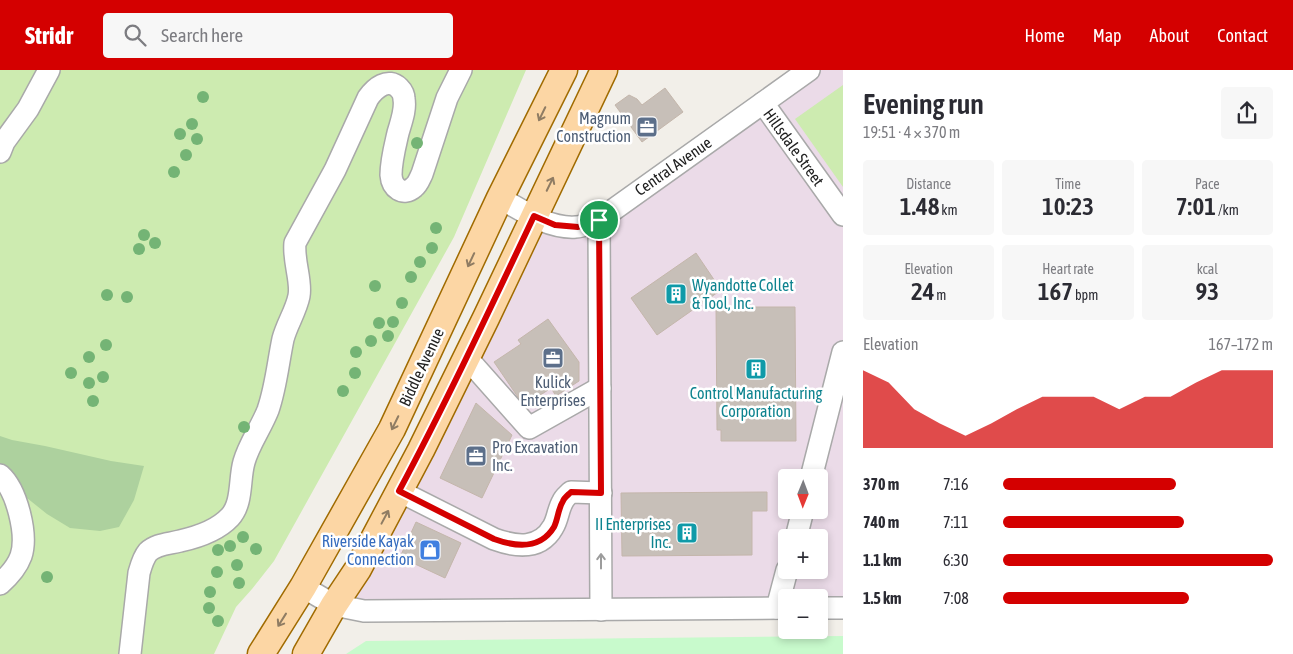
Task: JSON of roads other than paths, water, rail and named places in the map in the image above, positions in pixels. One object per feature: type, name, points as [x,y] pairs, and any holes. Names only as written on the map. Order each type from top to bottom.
[{"type":"main road","name":"Biddle Avenue","points":[[262,654],[392,429],[500,198],[564,70]]},
{"type":"main road","points":[[306,654],[334,605],[358,569],[421,450],[604,70]]},
{"type":"street","points":[[0,152],[4,142],[28,109],[49,70]]},
{"type":"street","points":[[130,654],[139,573],[148,552],[155,547],[213,530],[232,515],[236,506],[239,498],[244,461],[268,410],[284,337],[299,295],[300,287],[294,252],[295,243],[335,170],[368,98],[373,91],[384,84],[397,86],[402,91],[404,108],[393,158],[392,178],[396,189],[408,191],[418,184],[447,98],[461,70]]},
{"type":"street","name":"Central Avenue","points":[[500,198],[555,225],[578,227],[599,220],[810,70]]},
{"type":"street","name":"Hillsdale Street","points":[[763,103],[843,215]]},
{"type":"street","points":[[599,220],[601,610]]},
{"type":"street","points":[[813,469],[843,352]]},
{"type":"street","points":[[466,357],[529,428],[600,388]]},
{"type":"street","points":[[0,475],[10,488],[16,501],[23,539],[18,562],[12,572],[0,584]]},
{"type":"street","points":[[399,491],[494,539],[523,546],[536,543],[554,527],[563,500],[571,492],[601,493]]},
{"type":"street","points":[[303,586],[334,605],[364,611],[778,608]]},
{"type":"street","points":[[828,608],[843,608]]},
{"type":"place","name":"Magnum Construction","points":[[647,127]]},
{"type":"place","name":"Wyandotte Collet & Tool, Inc.","points":[[676,294]]},
{"type":"place","name":"Kulick Enterprises","points":[[553,358]]},
{"type":"place","name":"Control Manufacturing Corporation","points":[[756,369]]},
{"type":"place","name":"Pro Excavation Inc.","points":[[476,456]]},
{"type":"place","name":"II Enterprises Inc.","points":[[687,533]]},
{"type":"place","name":"Riverside Kayak Connection","points":[[430,550]]}]
